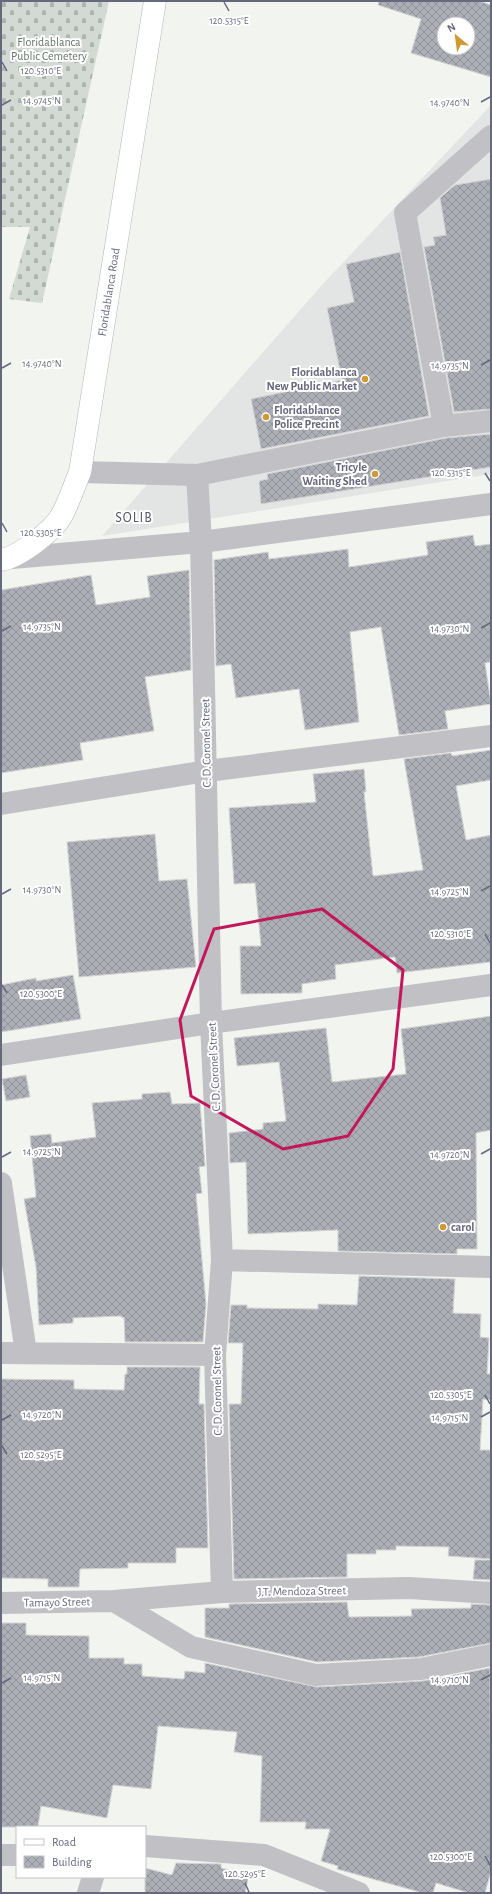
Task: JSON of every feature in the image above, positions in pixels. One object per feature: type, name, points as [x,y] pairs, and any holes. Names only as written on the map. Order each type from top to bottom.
[{"type":"main road","name":"Floridablanca Road","points":[[6,559],[36,542],[62,516],[80,472],[155,1]]},
{"type":"street","points":[[444,426],[405,213],[491,136]]},
{"type":"street","points":[[80,472],[197,475],[444,426],[491,421]]},
{"type":"street","name":"C. D. Coronel Street","points":[[197,475],[201,542],[207,771],[211,1023],[222,1260],[215,1355],[222,1592]]},
{"type":"street","points":[[6,559],[201,542],[491,504]]},
{"type":"street","points":[[1,804],[207,771],[491,736]]},
{"type":"street","points":[[1,1055],[211,1023],[491,985]]},
{"type":"street","points":[[1,1183],[26,1353]]},
{"type":"street","points":[[222,1260],[491,1266]]},
{"type":"street","points":[[1,1354],[215,1355]]},
{"type":"street","name":"J.T. Mendoza Street","points":[[114,1601],[222,1592],[409,1588],[491,1593]]},
{"type":"street","points":[[114,1601],[191,1647],[316,1675],[421,1669],[491,1655]]},
{"type":"street","name":"Tamayo Street","points":[[1,1603],[114,1601]]},
{"type":"street","points":[[146,1846],[264,1855],[349,1892]]},
{"type":"street","points":[[1,1855],[16,1855]]},
{"type":"street","points":[[88,1893],[93,1878]]},
{"type":"highlighted area","points":[[322,909],[403,970],[393,1069],[348,1136],[283,1149],[191,1096],[180,1020],[214,929]]},
{"type":"shaded area","name":"Floridablanca New Public Market","points":[[491,105],[491,474],[102,536],[322,285]]},
{"type":"green space","name":"Floridablanca Public Cemetery","points":[[1,1],[109,1],[42,303],[9,299],[30,227],[1,227]]},
{"type":"building","points":[[379,1],[479,1],[491,5],[491,77],[411,53],[421,19],[378,5]]},
{"type":"building","points":[[491,179],[491,409],[454,412],[424,247],[435,245],[433,237],[446,235],[440,198],[455,185]]},
{"type":"building","points":[[400,252],[429,416],[261,449],[251,399],[342,380],[327,308],[354,302],[346,264]]},
{"type":"building","name":"Tricyle Waiting Shed","points":[[491,434],[491,467],[261,504],[259,481],[268,479],[267,474],[446,438]]},
{"type":"building","points":[[473,535],[475,546],[491,544],[491,662],[485,663],[491,704],[445,711],[448,729],[399,735],[381,627],[350,632],[359,722],[305,730],[299,689],[236,698],[231,664],[216,666],[214,560],[268,552],[269,559],[348,549],[349,567],[428,555],[426,542]]},
{"type":"building","points":[[189,570],[191,670],[145,677],[154,731],[80,743],[83,760],[1,773],[1,590],[91,575],[96,605],[150,597],[147,576]]},
{"type":"building","points":[[491,750],[491,780],[456,786],[466,840],[491,835],[491,962],[397,973],[395,957],[335,965],[336,979],[302,984],[302,993],[241,994],[240,946],[261,946],[255,883],[234,884],[229,808],[316,802],[313,774],[364,769],[366,792],[364,792],[373,876],[423,870],[404,759],[451,753],[452,756]]},
{"type":"building","points":[[155,834],[159,881],[187,879],[196,967],[79,977],[67,842]]},
{"type":"building","points":[[73,975],[81,1019],[1,1032],[1,985],[36,978],[36,981]]},
{"type":"building","points":[[491,1016],[491,1130],[476,1133],[477,1249],[457,1249],[457,1254],[338,1251],[338,1230],[248,1234],[246,1162],[230,1163],[229,1133],[263,1129],[263,1123],[286,1121],[279,1062],[237,1066],[234,1038],[326,1028],[332,1082],[406,1074],[401,1029]]},
{"type":"building","points":[[26,1075],[30,1097],[6,1101],[2,1079]]},
{"type":"building","points":[[170,1092],[172,1104],[200,1103],[205,1166],[199,1167],[202,1193],[196,1194],[206,1304],[203,1342],[125,1342],[124,1317],[122,1318],[121,1316],[73,1318],[73,1323],[39,1325],[36,1267],[24,1199],[36,1197],[30,1136],[51,1134],[52,1143],[96,1137],[92,1103],[142,1099],[142,1094]]},
{"type":"building","points":[[359,1276],[455,1279],[453,1313],[481,1314],[480,1337],[489,1338],[487,1374],[491,1374],[491,1400],[483,1399],[480,1450],[491,1450],[491,1559],[448,1556],[449,1547],[396,1546],[396,1550],[376,1550],[376,1554],[347,1554],[347,1577],[234,1579],[229,1404],[241,1404],[243,1343],[228,1343],[231,1305],[247,1305],[247,1308],[318,1309],[318,1304],[357,1305]]},
{"type":"building","points":[[127,1367],[200,1367],[199,1404],[204,1404],[208,1548],[176,1548],[176,1563],[128,1563],[128,1568],[80,1569],[79,1587],[48,1587],[48,1579],[1,1578],[1,1379],[74,1380],[74,1389],[124,1390]]},
{"type":"building","points":[[475,1560],[491,1560],[491,1580],[473,1579]]},
{"type":"building","points":[[347,1602],[349,1617],[412,1616],[411,1609],[471,1608],[471,1604],[491,1605],[491,1643],[419,1657],[317,1662],[205,1637],[205,1608],[229,1608],[229,1604]]},
{"type":"building","points":[[1,1623],[26,1623],[26,1635],[89,1636],[89,1658],[124,1658],[124,1664],[142,1664],[142,1676],[184,1679],[185,1671],[205,1673],[205,1663],[317,1687],[422,1681],[490,1668],[491,1871],[485,1893],[469,1893],[436,1883],[433,1893],[423,1893],[337,1869],[338,1866],[321,1861],[330,1829],[305,1829],[306,1822],[260,1822],[262,1756],[234,1752],[237,1732],[158,1726],[151,1789],[113,1785],[107,1818],[41,1806],[38,1826],[1,1827]]},
{"type":"building","points":[[176,1863],[221,1864],[221,1868],[249,1875],[245,1893],[145,1893],[146,1868],[172,1875]]},
{"type":"place","name":"Floridablanca New Public Market","points":[[365,379]]},
{"type":"place","name":"Floridablance Police Precint","points":[[266,417]]},
{"type":"place","name":"Tricyle Waiting Shed","points":[[375,474]]},
{"type":"place","name":"carol","points":[[443,1227]]},
{"type":"district","name":"SOLIB","points":[[134,518]]}]
